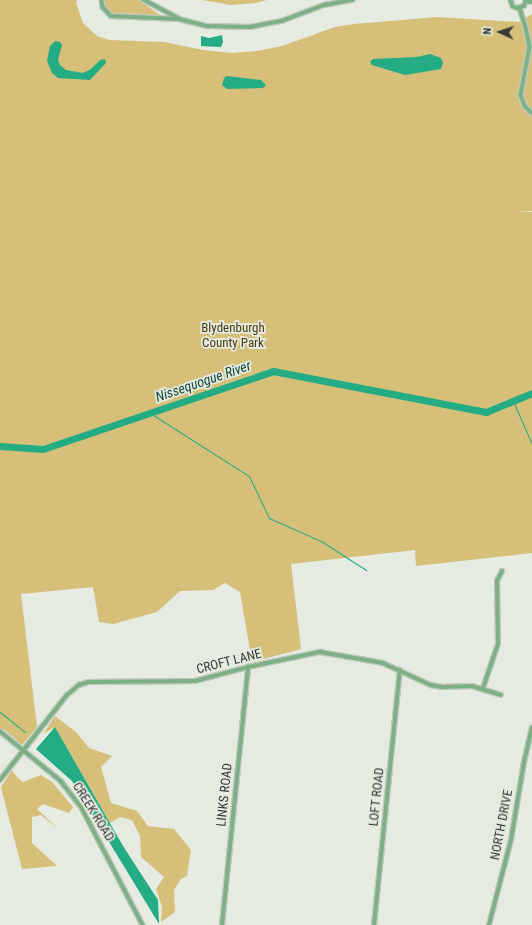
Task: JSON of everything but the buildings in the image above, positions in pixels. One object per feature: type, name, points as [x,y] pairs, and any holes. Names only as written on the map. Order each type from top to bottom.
[{"type":"street","points":[[102,0],[103,7],[111,16],[178,19],[208,26],[250,27],[280,21],[324,6],[353,0]]},
{"type":"street","points":[[144,0],[178,19]]},
{"type":"street","points":[[511,0],[513,6],[520,8]]},
{"type":"street","points":[[520,8],[524,6],[526,0],[532,2]]},
{"type":"street","points":[[520,8],[530,47],[520,95],[525,106],[532,113]]},
{"type":"street","points":[[483,688],[498,644],[498,581],[502,570]]},
{"type":"street","name":"CROFT LANE","points":[[0,780],[22,750],[67,695],[79,685],[89,682],[194,681],[248,667],[320,652],[383,663],[431,685],[442,687],[472,686],[483,688],[501,695]]},
{"type":"street","name":"LINKS ROAD","points":[[222,925],[248,667]]},
{"type":"street","name":"LOFT ROAD","points":[[374,925],[400,670]]},
{"type":"street","name":"NORTH DRIVE","points":[[489,925],[511,840],[524,762],[532,728]]},
{"type":"street","name":"CREEK ROAD","points":[[0,730],[22,750],[62,781],[82,808],[143,925]]},
{"type":"green space","name":"Blydenburgh County Park","points":[[0,0],[77,0],[76,3],[83,23],[97,36],[109,40],[164,42],[203,50],[233,53],[257,51],[282,46],[335,27],[354,24],[438,17],[519,22],[532,14],[532,211],[514,211],[532,212],[532,553],[416,566],[415,550],[291,564],[301,649],[252,662],[240,592],[225,583],[213,590],[180,591],[157,612],[113,624],[99,622],[93,587],[21,594],[37,727],[22,745],[5,730],[0,731]]},
{"type":"green space","points":[[103,0],[139,0],[160,15],[114,14],[108,11]]},
{"type":"green space","points":[[202,0],[267,0],[255,3],[231,5]]},
{"type":"green space","points":[[55,716],[76,732],[89,748],[112,756],[101,767],[111,803],[137,811],[148,826],[174,829],[191,850],[187,876],[181,879],[174,890],[175,912],[161,922],[162,907],[156,889],[164,877],[141,857],[140,836],[132,820],[120,817],[110,823],[55,727],[43,734]]},
{"type":"green space","points":[[12,770],[23,782],[41,775],[52,782],[73,807],[69,813],[43,804],[37,809],[59,830],[41,815],[32,817],[32,843],[57,866],[22,869],[1,787]]},
{"type":"shaded area","points":[[222,35],[223,42],[221,47],[201,46],[201,36],[209,38]]},
{"type":"shaded area","points":[[55,41],[60,42],[62,45],[58,60],[60,65],[66,70],[83,73],[91,69],[100,60],[105,59],[106,63],[90,80],[58,78],[52,73],[47,61],[50,46]]},
{"type":"shaded area","points":[[430,54],[441,58],[443,63],[441,69],[405,75],[372,65],[370,62],[373,59],[417,57]]},
{"type":"shaded area","points":[[227,76],[261,80],[266,85],[263,88],[227,89],[222,85],[224,78]]},
{"type":"shaded area","points":[[55,727],[123,846],[158,900],[159,924],[72,781],[36,749]]},
{"type":"waterway","name":"Nissequogue River","points":[[0,446],[43,449],[273,371],[486,412],[532,393]]},
{"type":"waterway","points":[[513,401],[532,444]]},
{"type":"waterway","points":[[150,413],[249,476],[269,518],[321,541],[366,570]]},
{"type":"waterway","points":[[0,712],[25,732]]}]
